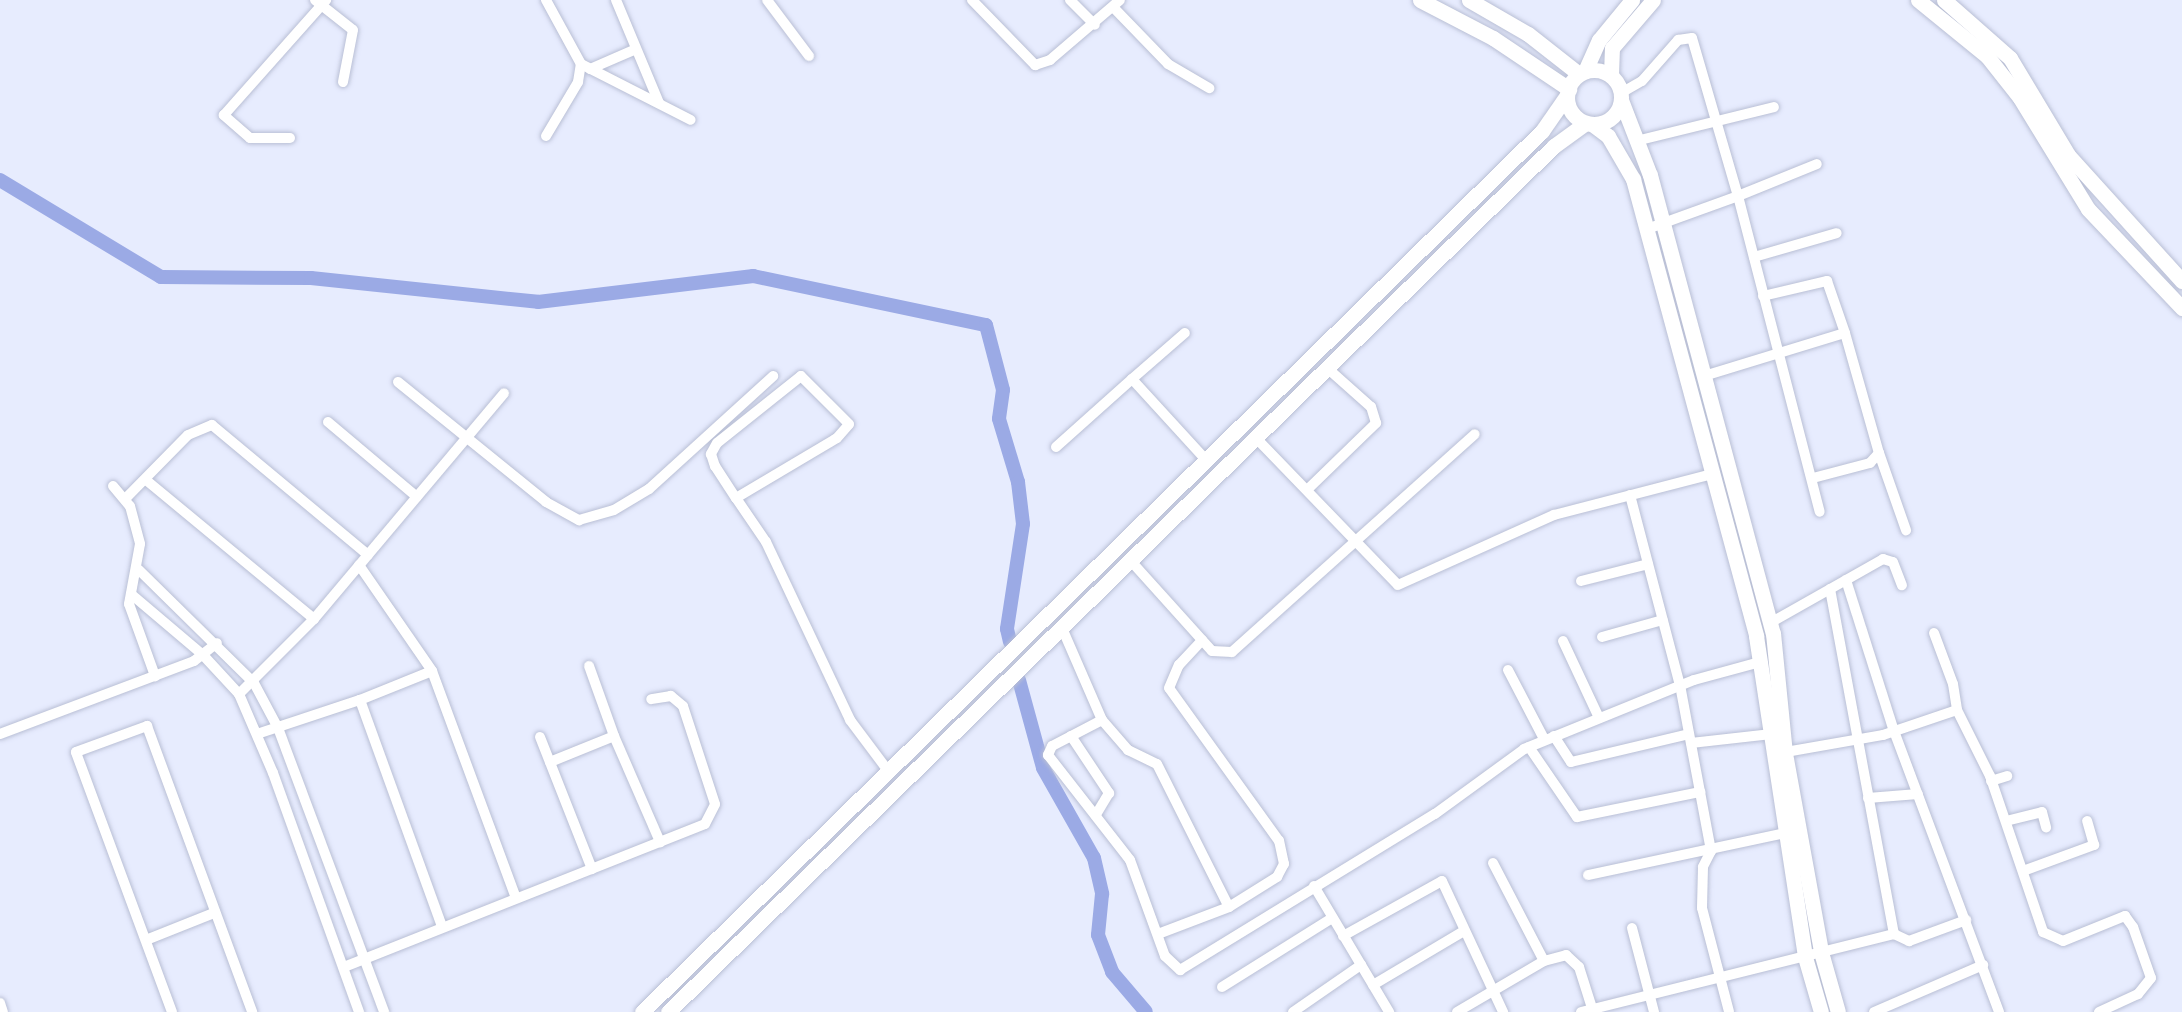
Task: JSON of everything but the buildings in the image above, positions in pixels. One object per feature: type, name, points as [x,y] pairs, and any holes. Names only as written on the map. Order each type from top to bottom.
[{"type":"main road","points":[[1420,0],[1476,29],[1568,92],[1574,115],[1589,123],[1624,158],[1647,229],[1760,662],[1771,734],[1779,753],[1821,952],[1838,1012]]},
{"type":"main road","points":[[1469,0],[1492,12],[1582,73],[1611,75]]},
{"type":"main road","points":[[642,1012],[1542,131],[1582,73],[1599,40],[1632,0]]},
{"type":"main road","points":[[1653,0],[1612,48],[1611,75],[1621,96],[1663,224],[1770,623],[1786,833],[1804,957],[1821,1012]]},
{"type":"main road","points":[[1918,0],[1987,56],[2020,98],[2088,209],[2182,308]]},
{"type":"main road","points":[[1944,0],[2010,58],[2068,155],[2182,281]]},
{"type":"main road","points":[[669,1012],[1554,146],[1589,123],[1612,118],[1621,96]]},
{"type":"street","points":[[546,0],[585,67],[691,120]]},
{"type":"street","points":[[616,0],[659,103]]},
{"type":"street","points":[[767,0],[809,56]]},
{"type":"street","points":[[972,0],[1035,65],[1050,60],[1095,25],[1117,4],[1168,63],[1209,88]]},
{"type":"street","points":[[1070,0],[1095,25]]},
{"type":"street","points":[[290,138],[250,138],[224,115],[322,2],[353,30],[343,82]]},
{"type":"street","points":[[1621,96],[1642,81],[1678,40],[1692,38],[1713,122],[1738,196],[1776,353],[1813,478],[1820,512]]},
{"type":"street","points":[[546,136],[585,67],[636,49]]},
{"type":"street","points":[[1636,141],[1774,107]]},
{"type":"street","points":[[1647,229],[1817,164]]},
{"type":"street","points":[[1754,257],[1837,233]]},
{"type":"street","points":[[1763,296],[1827,281],[1845,333],[1879,453],[1906,530]]},
{"type":"street","points":[[1056,447],[1185,333]]},
{"type":"street","points":[[1704,376],[1845,333]]},
{"type":"street","points":[[1308,489],[1376,423],[1371,407],[1327,368]]},
{"type":"street","points":[[398,382],[569,518],[596,517],[678,466],[773,376]]},
{"type":"street","points":[[736,498],[837,438],[849,424],[801,376],[717,443],[711,454],[736,498],[766,542],[850,720],[889,772]]},
{"type":"street","points":[[1132,379],[1206,460]]},
{"type":"street","points":[[238,694],[254,683],[314,619],[504,393]]},
{"type":"street","points":[[328,422],[417,497]]},
{"type":"street","points":[[126,498],[188,435],[212,425],[368,555]]},
{"type":"street","points":[[1130,560],[1202,640],[1222,656],[1232,652],[1475,434]]},
{"type":"street","points":[[1256,438],[1358,538],[1393,582],[1404,585],[1554,515],[1712,474]]},
{"type":"street","points":[[1813,478],[1870,464],[1879,453]]},
{"type":"street","points":[[146,480],[314,619]]},
{"type":"street","points":[[113,486],[126,498],[140,544],[140,570],[131,594],[131,616],[155,676]]},
{"type":"street","points":[[1630,495],[1680,686],[1710,848],[1702,867],[1702,908],[1729,1012]]},
{"type":"street","points":[[1770,623],[1846,580],[1889,559],[1902,585]]},
{"type":"street","points":[[1581,581],[1648,564]]},
{"type":"street","points":[[359,565],[432,671],[516,898]]},
{"type":"street","points":[[140,570],[217,643],[254,683],[278,729],[384,1012]]},
{"type":"street","points":[[1846,580],[1894,731],[1999,1012]]},
{"type":"street","points":[[1830,589],[1894,934]]},
{"type":"street","points":[[131,594],[203,654],[238,694],[258,734],[359,1012]]},
{"type":"street","points":[[1602,637],[1663,620]]},
{"type":"street","points":[[1062,628],[1102,720],[1128,750],[1157,764],[1229,907]]},
{"type":"street","points":[[1935,633],[1953,684],[1956,710],[1991,781],[2049,939],[2064,941],[2115,917],[2129,919],[2151,978],[2138,994],[2099,1012]]},
{"type":"street","points":[[1158,934],[1229,907],[1277,877],[1285,856],[1170,688],[1179,665],[1202,640]]},
{"type":"street","points":[[1563,641],[1599,718]]},
{"type":"street","points":[[0,734],[155,676],[203,654],[217,643]]},
{"type":"street","points":[[1102,720],[1052,746],[1048,755],[1130,860],[1168,963],[1180,970],[1256,928],[1314,886],[1435,814],[1529,747],[1680,686],[1760,662]]},
{"type":"street","points":[[589,666],[614,736],[660,842]]},
{"type":"street","points":[[1508,670],[1549,738],[1570,762],[1690,739],[1771,734]]},
{"type":"street","points":[[258,734],[360,700],[432,671]]},
{"type":"street","points":[[344,967],[705,824],[715,804],[683,706],[671,696],[651,699]]},
{"type":"street","points":[[360,700],[442,927]]},
{"type":"street","points":[[1779,753],[1859,740],[1956,710]]},
{"type":"street","points":[[172,1012],[76,752],[147,726],[252,1012]]},
{"type":"street","points":[[550,762],[614,736]]},
{"type":"street","points":[[1071,736],[1109,793],[1096,815]]},
{"type":"street","points":[[540,737],[592,869]]},
{"type":"street","points":[[1529,747],[1576,817],[1700,792]]},
{"type":"street","points":[[1991,781],[2007,776]]},
{"type":"street","points":[[1868,798],[1918,794]]},
{"type":"street","points":[[2006,821],[2042,812],[2046,828]]},
{"type":"street","points":[[2023,871],[2094,846],[2087,821]]},
{"type":"street","points":[[1588,875],[1786,833]]},
{"type":"street","points":[[1493,863],[1544,961]]},
{"type":"street","points":[[1343,936],[1442,882],[1503,1012]]},
{"type":"street","points":[[1314,886],[1389,1012]]},
{"type":"street","points":[[146,940],[214,913]]},
{"type":"street","points":[[1222,987],[1332,918]]},
{"type":"street","points":[[1457,1012],[1544,961],[1566,955],[1574,959],[1586,1011],[1894,934],[1909,941],[1966,920]]},
{"type":"street","points":[[1632,928],[1654,1012]]},
{"type":"street","points":[[1373,985],[1464,931]]},
{"type":"street","points":[[1874,1012],[1983,965]]},
{"type":"street","points":[[1293,1012],[1361,966]]},
{"type":"street","points":[[0,1003],[3,1012]]},
{"type":"waterway","points":[[0,180],[161,277],[311,278],[538,302],[753,276],[986,325],[1003,390],[999,419],[1018,482],[1023,524],[1007,629],[1010,642]]},
{"type":"waterway","points":[[1019,680],[1043,768],[1094,858],[1102,894],[1098,935],[1112,972],[1146,1012]]}]
